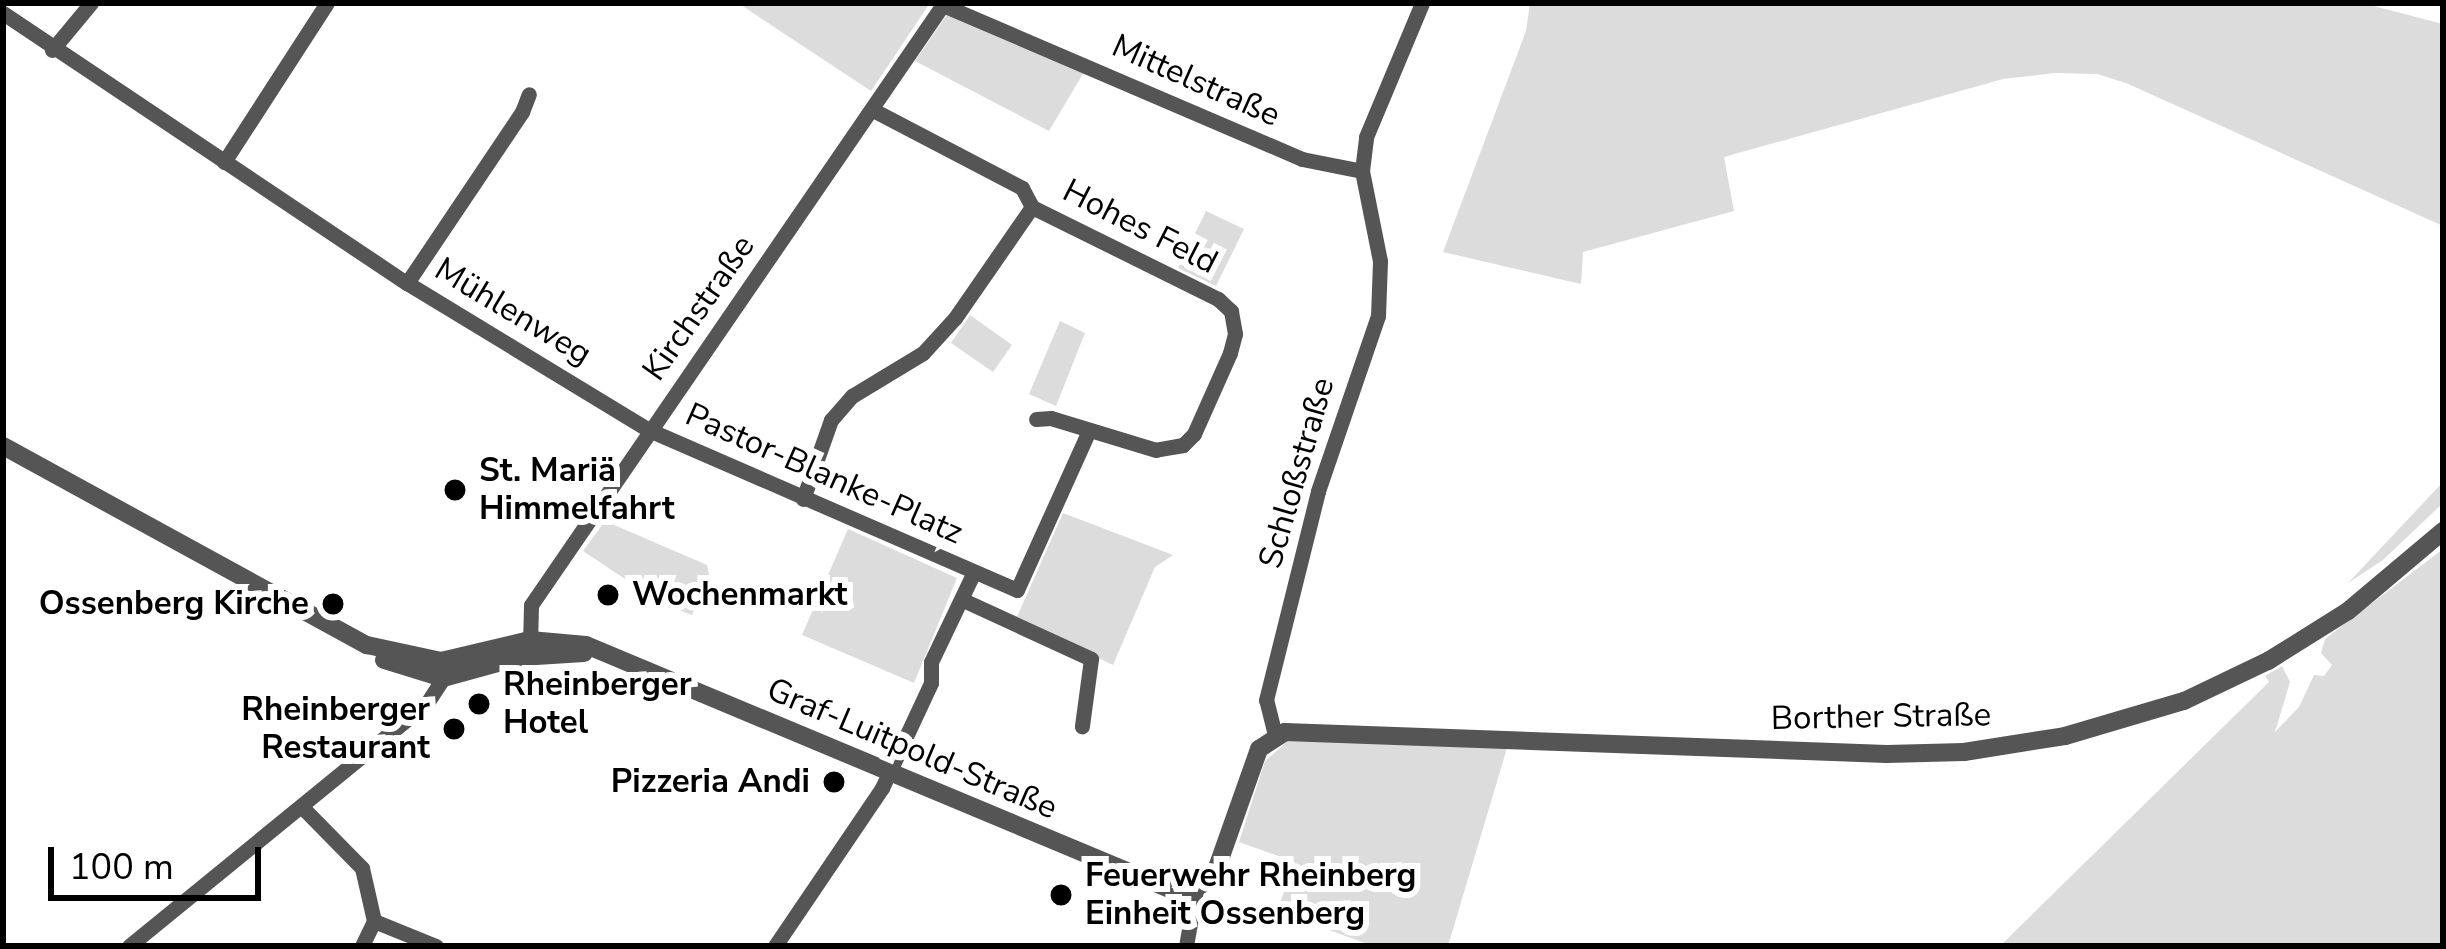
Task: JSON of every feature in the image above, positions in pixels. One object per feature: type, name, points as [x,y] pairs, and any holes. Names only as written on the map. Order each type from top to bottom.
[{"type":"street","points":[[52,50],[92,3]]},
{"type":"street","points":[[224,162],[327,3]]},
{"type":"street","name":"Schloßstraße","points":[[1275,735],[1266,700],[1318,491],[1378,316],[1380,261],[1362,171],[1366,137],[1422,3]]},
{"type":"street","name":"Mittelstraße","points":[[943,4],[1302,160],[1362,171]]},
{"type":"street","name":"Kirchstraße","points":[[530,648],[531,605],[875,111],[943,4]]},
{"type":"street","name":"Mühlenweg","points":[[3,13],[406,283],[649,430]]},
{"type":"street","name":"Mühlenweg","points":[[406,283],[522,112],[529,94]]},
{"type":"street","name":"Hohes Feld","points":[[875,111],[1022,188],[1033,207],[1217,299],[1231,311],[1235,334],[1230,353],[1194,434],[1183,445],[1156,450],[1051,418],[1036,419]]},
{"type":"street","points":[[803,499],[831,420],[852,396],[923,353],[955,318],[1033,207]]},
{"type":"street","name":"Pastor-Blanke-Platz","points":[[649,430],[1017,590],[1088,433]]},
{"type":"street","name":"Graf-Luitpold-Straße","points":[[3,446],[367,645],[442,669],[576,642],[607,651],[1170,889],[1196,890]]},
{"type":"street","name":"Borther Straße","points":[[1275,735],[1331,730],[1887,754],[1964,752],[2065,736],[2183,700],[2268,662],[2348,611],[2443,531]]},
{"type":"street","name":"Pastor-Blanke-Platz","points":[[775,946],[889,773],[931,683],[932,662],[974,572]]},
{"type":"street","name":"Pastor-Blanke-Platz","points":[[962,600],[1091,659],[1082,726]]},
{"type":"street","points":[[129,946],[427,703],[442,669]]},
{"type":"street","points":[[1186,946],[1196,890],[1216,873],[1254,760],[1275,735]]},
{"type":"street","points":[[301,806],[362,868],[374,921],[362,946]]},
{"type":"street","points":[[374,921],[436,946]]},
{"type":"shaded area","points":[[738,3],[930,3],[871,91]]},
{"type":"shaded area","points":[[1530,3],[2362,3],[2443,24],[2443,226],[2126,83],[2097,74],[2055,73],[2003,79],[1724,157],[1734,211],[1583,252],[1581,284],[1443,252],[1526,31]]},
{"type":"shaded area","points":[[948,13],[1084,72],[1049,131],[915,61]]},
{"type":"shaded area","points":[[1206,211],[1244,229],[1216,286],[1178,268]]},
{"type":"shaded area","points":[[970,315],[1012,345],[993,372],[951,343]]},
{"type":"shaded area","points":[[1060,321],[1085,333],[1056,406],[1029,394]]},
{"type":"shaded area","points":[[2443,482],[2443,503],[2383,560],[2348,583]]},
{"type":"shaded area","points":[[1063,513],[1173,555],[1155,567],[1113,665],[1016,619]]},
{"type":"shaded area","points":[[605,521],[707,565],[709,574],[692,615],[661,603],[583,551]]},
{"type":"shaded area","points":[[848,529],[957,578],[914,683],[802,635]]},
{"type":"shaded area","points":[[2443,549],[2443,946],[2000,946],[2269,682],[2265,676],[2282,666],[2290,682],[2275,732],[2299,707],[2314,675],[2324,676],[2332,665],[2321,653],[2325,639]]},
{"type":"shaded area","points":[[1289,740],[1507,748],[1448,946],[1373,946],[1277,911],[1295,862],[1239,842],[1265,761]]},
{"type":"place","name":"St. Mariä Himmelfahrt","points":[[455,490]]},
{"type":"place","name":"Wochenmarkt","points":[[608,595]]},
{"type":"place","name":"Ossenberg Kirche","points":[[333,604]]},
{"type":"place","name":"Rheinberger Hotel","points":[[479,704]]},
{"type":"place","name":"Rheinberger Restaurant","points":[[454,729]]},
{"type":"place","name":"Pizzeria Andi","points":[[834,782]]},
{"type":"place","name":"Feuerwehr Rheinberg Einheit Ossenberg","points":[[1061,895]]}]
